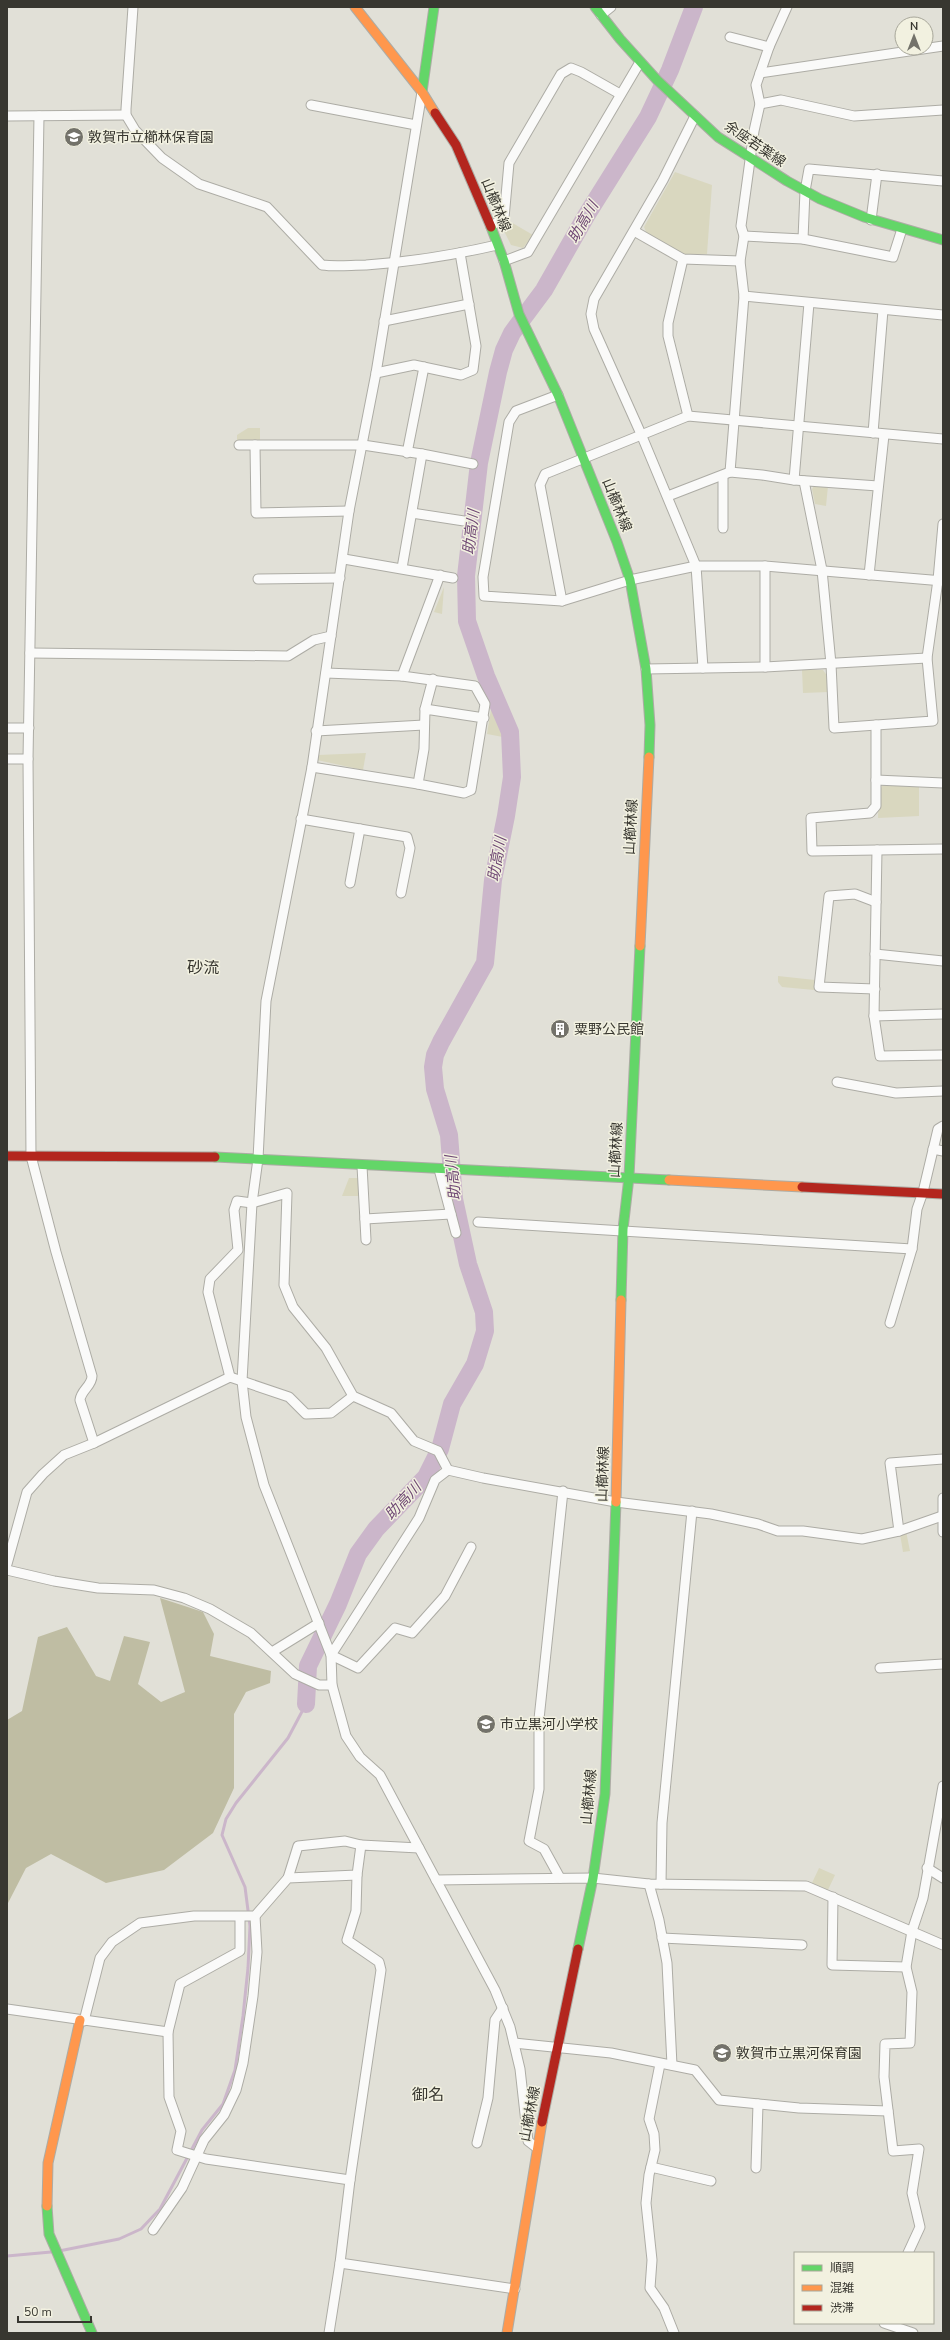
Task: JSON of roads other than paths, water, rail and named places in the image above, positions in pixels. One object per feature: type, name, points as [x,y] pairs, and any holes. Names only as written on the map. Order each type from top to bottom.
[{"type":"main road","name":"山櫛林線","points":[[355,7],[422,92],[456,145],[491,226],[504,261],[519,314],[528,336],[558,395],[617,542],[630,580],[646,669],[650,725],[629,1177],[623,1229],[616,1502],[605,1794],[593,1878],[537,2148],[507,2333]]},
{"type":"main road","points":[[422,92],[434,7]]},
{"type":"main road","name":"余座若葉線","points":[[598,11],[656,80],[669,90],[718,138],[750,159],[805,191],[872,220],[902,230],[943,240]]},
{"type":"main road","points":[[7,1156],[181,1155],[362,1166],[629,1177],[943,1194]]},
{"type":"main road","points":[[82,2020],[48,2162],[46,2188],[49,2234],[92,2333]]},
{"type":"street","points":[[133,7],[126,115],[135,130],[179,171],[199,184],[267,207],[322,265],[333,266],[394,263],[460,253],[497,245]]},
{"type":"street","points":[[598,11],[611,7]]},
{"type":"street","points":[[723,528],[744,296],[740,261],[744,236],[741,226],[750,159],[760,104],[756,85],[769,47],[787,7]]},
{"type":"street","points":[[730,37],[769,47]]},
{"type":"street","points":[[760,72],[943,46]]},
{"type":"street","points":[[504,261],[528,252],[640,62]]},
{"type":"street","points":[[491,226],[504,218],[509,163],[561,74],[571,68],[582,72],[620,94]]},
{"type":"street","points":[[422,92],[376,373],[349,511],[344,559],[316,731],[312,767],[266,1001],[258,1159],[252,1203],[242,1381],[246,1416],[264,1485],[331,1656],[332,1685],[346,1736],[360,1757],[380,1775],[492,1984],[510,2027],[520,2069],[528,2141],[537,2148]]},
{"type":"street","points":[[760,104],[781,100],[854,116],[943,110]]},
{"type":"street","points":[[311,105],[416,125]]},
{"type":"street","points":[[7,116],[126,115]]},
{"type":"street","points":[[39,116],[28,760],[31,1156],[56,1252],[92,1376],[80,1400],[94,1444]]},
{"type":"street","points":[[696,116],[634,231],[600,288],[591,314],[594,329],[668,496],[696,566],[703,668]]},
{"type":"street","points":[[803,239],[805,191],[808,169],[878,174],[943,181]]},
{"type":"street","points":[[872,220],[878,174]]},
{"type":"street","points":[[744,236],[803,239],[893,257],[902,230]]},
{"type":"street","points":[[634,231],[683,259],[740,261]]},
{"type":"street","points":[[376,373],[414,365],[461,375],[473,370],[476,346],[460,253]]},
{"type":"street","points":[[683,259],[668,323],[668,336],[688,416]]},
{"type":"street","points":[[744,296],[883,310],[943,314]]},
{"type":"street","points":[[794,480],[797,426],[809,302]]},
{"type":"street","points":[[384,321],[469,304]]},
{"type":"street","points":[[873,433],[883,310]]},
{"type":"street","points":[[406,452],[424,367]]},
{"type":"street","points":[[558,395],[516,412],[509,422],[483,577],[484,596],[562,601],[630,580],[696,566],[765,566],[941,580]]},
{"type":"street","points":[[562,601],[540,486],[545,474],[688,416],[884,435],[943,439]]},
{"type":"street","points":[[869,575],[884,435]]},
{"type":"street","points":[[239,445],[363,445],[473,464]]},
{"type":"street","points":[[255,445],[256,513],[349,511]]},
{"type":"street","points":[[402,568],[422,454]]},
{"type":"street","points":[[668,496],[727,474],[762,475],[804,481],[878,486]]},
{"type":"street","points":[[804,481],[822,570],[831,664],[834,728],[943,722]]},
{"type":"street","points":[[412,513],[464,520]]},
{"type":"street","points":[[933,722],[927,658],[941,580],[943,524]]},
{"type":"street","points":[[344,559],[454,578]]},
{"type":"street","points":[[765,566],[765,667]]},
{"type":"street","points":[[402,676],[440,575]]},
{"type":"street","points":[[258,579],[340,578]]},
{"type":"street","points":[[30,653],[288,656],[314,640],[331,636]]},
{"type":"street","points":[[646,669],[765,667],[927,658]]},
{"type":"street","points":[[312,767],[464,793],[471,790],[484,718],[485,704],[475,686],[433,679],[402,676],[326,673]]},
{"type":"street","points":[[418,784],[424,749],[425,709],[433,679]]},
{"type":"street","points":[[425,709],[484,718]]},
{"type":"street","points":[[316,731],[424,725]]},
{"type":"street","points":[[876,725],[876,806],[870,813],[811,818],[812,851],[943,849]]},
{"type":"street","points":[[7,728],[29,728]]},
{"type":"street","points":[[7,759],[28,760]]},
{"type":"street","points":[[876,780],[943,783]]},
{"type":"street","points":[[301,819],[407,837],[410,848],[401,893]]},
{"type":"street","points":[[350,883],[360,829]]},
{"type":"street","points":[[878,850],[874,1016],[880,1056],[943,1055]]},
{"type":"street","points":[[875,989],[819,987],[829,896],[855,894],[876,902]]},
{"type":"street","points":[[876,954],[943,961]]},
{"type":"street","points":[[874,1016],[943,1014]]},
{"type":"street","points":[[836,1082],[896,1093],[943,1091]]},
{"type":"street","points":[[890,1323],[912,1249],[918,1209],[924,1192],[938,1129],[943,1126]]},
{"type":"street","points":[[933,1149],[943,1150]]},
{"type":"street","points":[[362,1166],[366,1240]]},
{"type":"street","points":[[442,1169],[456,1233]]},
{"type":"street","points":[[230,1377],[208,1292],[208,1285],[210,1279],[238,1250],[235,1204],[237,1201],[252,1203],[287,1193],[284,1285],[293,1308],[326,1348],[353,1396],[391,1413],[414,1441],[438,1451],[448,1470],[483,1478],[564,1491],[616,1502],[692,1511],[758,1524],[778,1532],[803,1532],[862,1539],[899,1531],[942,1516]]},
{"type":"street","points":[[365,1219],[451,1214]]},
{"type":"street","points":[[478,1222],[623,1229],[912,1249]]},
{"type":"street","points":[[7,1564],[27,1492],[43,1474],[64,1455],[94,1444],[230,1377],[289,1397],[306,1414],[331,1413],[353,1396]]},
{"type":"street","points":[[899,1531],[890,1463],[943,1459]]},
{"type":"street","points":[[331,1656],[419,1518],[435,1480],[448,1470]]},
{"type":"street","points":[[560,1878],[544,1849],[529,1841],[539,1789],[539,1719],[564,1491]]},
{"type":"street","points":[[943,1498],[943,1532]]},
{"type":"street","points":[[661,1884],[662,1824],[692,1511]]},
{"type":"street","points":[[331,1656],[358,1668],[395,1628],[412,1633],[445,1596],[471,1547]]},
{"type":"street","points":[[7,1570],[54,1581],[98,1588],[154,1590],[184,1598],[210,1609],[251,1633],[295,1674],[318,1685],[332,1685]]},
{"type":"street","points":[[272,1652],[319,1623]]},
{"type":"street","points":[[880,1668],[943,1664]]},
{"type":"street","points":[[908,2252],[920,2227],[912,2193],[919,2149],[893,2151],[884,2077],[885,2044],[910,2043],[912,1992],[906,1967],[912,1931],[923,1898],[927,1868],[941,1807],[943,1786]]},
{"type":"street","points":[[153,2230],[182,2188],[198,2157],[204,2140],[224,2115],[236,2090],[243,2063],[257,1952],[255,1916],[288,1878],[298,1846],[345,1841],[361,1845],[419,1848]]},
{"type":"street","points":[[329,2333],[381,1970],[379,1962],[347,1940],[356,1911],[357,1875],[361,1845]]},
{"type":"street","points":[[927,1868],[943,1878]]},
{"type":"street","points":[[288,1878],[357,1875]]},
{"type":"street","points":[[436,1880],[593,1878],[649,1884],[806,1886],[943,1944]]},
{"type":"street","points":[[649,1884],[667,1963],[672,2064]]},
{"type":"street","points":[[833,1898],[832,1964],[906,1967]]},
{"type":"street","points":[[82,2020],[100,1958],[112,1942],[140,1923],[194,1916],[255,1916]]},
{"type":"street","points":[[240,1917],[240,1951],[180,1984],[168,2032],[169,2097],[181,2131],[177,2150],[198,2157],[350,2180]]},
{"type":"street","points":[[662,1938],[802,1945]]},
{"type":"street","points":[[477,2143],[488,2098],[496,2020],[503,2008]]},
{"type":"street","points":[[7,2009],[168,2032]]},
{"type":"street","points":[[514,2043],[611,2053],[660,2064],[672,2064],[695,2070],[719,2100],[799,2108],[888,2111]]},
{"type":"street","points":[[660,2064],[649,2119],[654,2134],[656,2150],[651,2167],[646,2203],[652,2260],[650,2288],[664,2308],[674,2333]]},
{"type":"street","points":[[756,2168],[758,2104]]},
{"type":"street","points":[[651,2167],[711,2181]]},
{"type":"street","points":[[340,2263],[515,2288]]},
{"type":"street","points":[[887,2324],[913,2333]]},
{"type":"waterway","name":"助高川","points":[[306,1704],[308,1666],[338,1604],[358,1554],[376,1529],[426,1477],[440,1449],[452,1404],[475,1364],[485,1331],[484,1312],[468,1264],[454,1199],[449,1135],[435,1089],[433,1067],[435,1055],[441,1042],[485,963],[493,880],[512,777],[510,732],[486,676],[467,621],[466,576],[479,463],[498,372],[504,350],[512,333],[544,290],[586,216],[648,117],[670,70],[694,7]]},
{"type":"waterway","points":[[59,2251],[119,2239],[141,2229],[160,2209],[202,2130],[223,2104],[235,2070],[243,2016],[248,1968],[250,1926],[245,1887],[222,1835],[226,1819],[236,1803],[288,1738],[306,1704]]},
{"type":"waterway","points":[[7,2256],[51,2252]]},
{"type":"place","name":"敦賀市立櫛林保育園","points":[[74,137]]},
{"type":"place","name":"粟野公民館","points":[[560,1029]]},
{"type":"place","name":"市立黒河小学校","points":[[486,1724]]},
{"type":"place","name":"敦賀市立黒河保育園","points":[[722,2053]]},
{"type":"district","name":"砂流","points":[[203,968]]},
{"type":"district","name":"御名","points":[[428,2095]]}]
